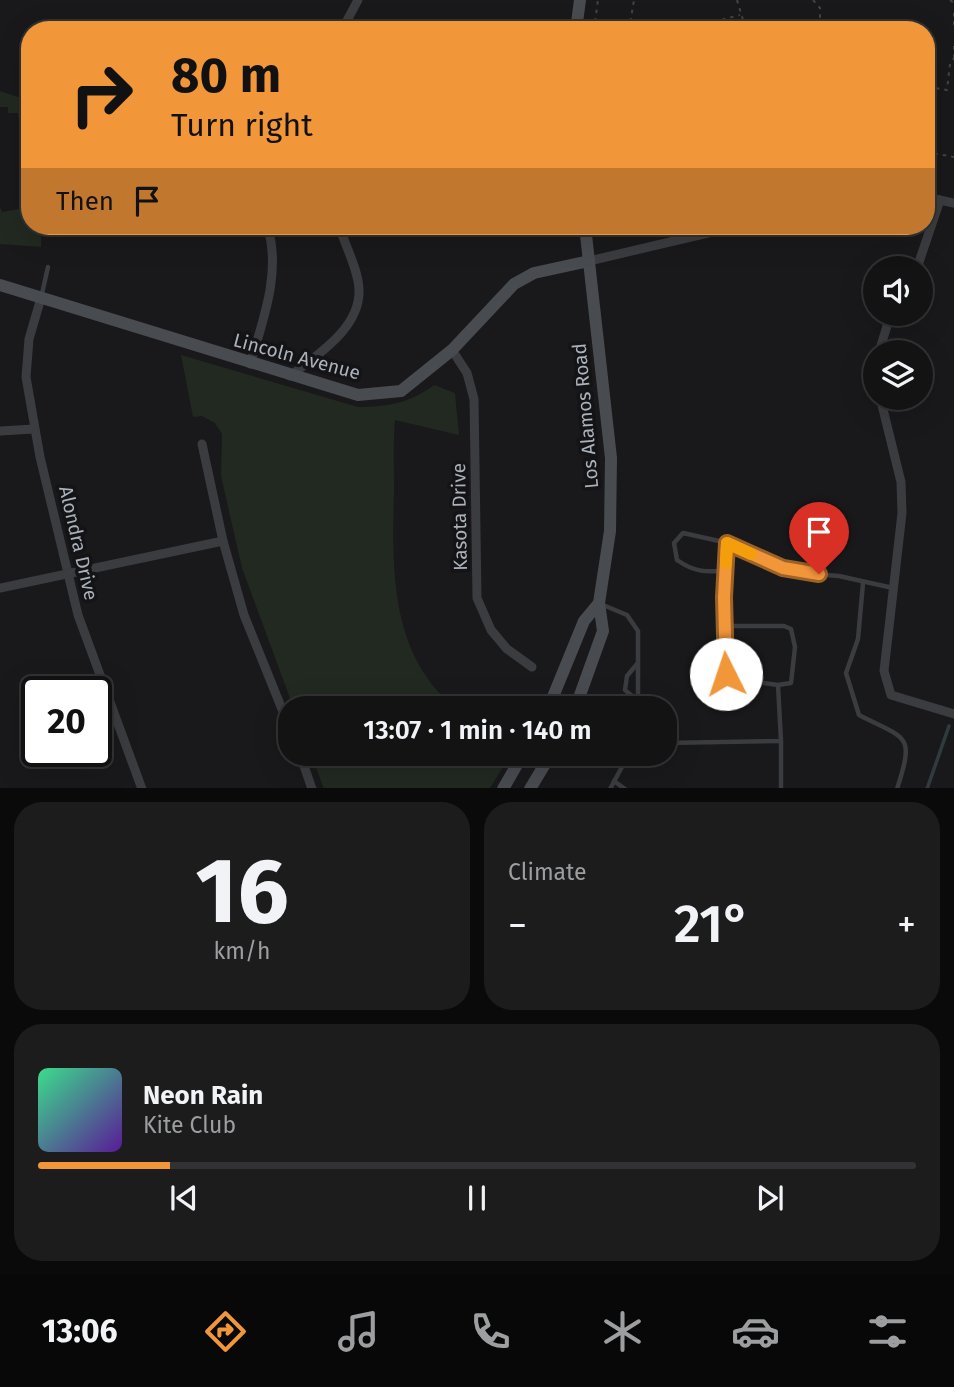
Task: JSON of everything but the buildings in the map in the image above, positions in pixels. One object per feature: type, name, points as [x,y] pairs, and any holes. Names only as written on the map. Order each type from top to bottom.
[{"type":"main road","points":[[577,21],[580,0]]},
{"type":"main road","name":"Los Alamos Road","points":[[580,696],[603,631],[599,603],[610,531],[611,458],[586,235]]},
{"type":"main road","name":"Lincoln Avenue","points":[[0,285],[358,395],[401,391],[452,351],[514,284],[534,273],[589,261]]},
{"type":"main road","name":"Los Alamos Road","points":[[553,696],[584,621],[599,603]]},
{"type":"main road","points":[[504,788],[516,766]]},
{"type":"main road","points":[[531,788],[544,766]]},
{"type":"street","points":[[347,21],[358,0]]},
{"type":"street","points":[[935,199],[954,203]]},
{"type":"street","points":[[935,215],[940,200]]},
{"type":"street","points":[[250,364],[268,307],[272,242],[270,235]]},
{"type":"street","points":[[290,376],[339,336],[354,314],[359,288],[342,235]]},
{"type":"street","points":[[589,261],[700,235]]},
{"type":"street","points":[[921,256],[928,235]]},
{"type":"street","name":"Alondra Drive","points":[[41,298],[29,339],[26,377],[34,429],[67,572],[100,676]]},
{"type":"street","name":"Kasota Drive","points":[[452,351],[467,373],[474,398],[477,598],[491,630],[507,649],[532,667]]},
{"type":"street","points":[[883,410],[901,482],[902,513],[884,671],[891,695],[954,714]]},
{"type":"street","points":[[0,431],[34,429]]},
{"type":"street","points":[[202,444],[223,541],[244,615],[278,699]]},
{"type":"street","points":[[0,588],[223,541]]},
{"type":"street","name":"Alondra Drive","points":[[112,714],[142,788]]},
{"type":"street","points":[[304,766],[312,788]]},
{"type":"lane","points":[[41,298],[48,267]]},
{"type":"lane","points":[[726,570],[699,572],[688,567],[677,559],[674,543],[683,533],[727,543],[783,568],[839,576],[893,588]]},
{"type":"lane","points":[[724,626],[784,625],[792,629],[795,647],[791,683],[778,685],[735,679],[726,674],[724,626],[727,543]]},
{"type":"lane","points":[[863,583],[858,639],[846,673],[859,715],[897,733],[907,745],[908,754],[897,788]]},
{"type":"lane","points":[[599,603],[627,615],[638,631],[638,696]]},
{"type":"lane","points":[[632,696],[625,690],[627,676],[638,664]]},
{"type":"lane","points":[[778,685],[781,788]]},
{"type":"lane","points":[[677,743],[781,741]]},
{"type":"lane","points":[[610,788],[622,766]]},
{"type":"lane","points":[[614,781],[624,788]]},
{"type":"path","points":[[595,21],[598,0]]},
{"type":"path","points":[[630,21],[634,0]]},
{"type":"path","points":[[737,0],[742,21]]},
{"type":"path","points":[[813,0],[820,8],[820,21]]},
{"type":"path","points":[[950,0],[954,3]]},
{"type":"path","points":[[954,13],[954,27]]},
{"type":"path","points":[[716,21],[740,15]]},
{"type":"path","points":[[935,88],[947,90],[954,46]]},
{"type":"path","points":[[935,154],[954,157]]},
{"type":"shaded area","points":[[0,91],[21,98],[21,120],[18,113],[8,113],[8,107],[0,107]]},
{"type":"shaded area","points":[[0,207],[2,212],[21,209],[21,235],[41,235],[41,247],[0,244]]},
{"type":"shaded area","points":[[181,355],[358,407],[398,403],[434,385],[455,393],[459,435],[395,420],[394,446],[393,549],[399,608],[418,663],[443,696],[289,696],[242,568],[221,476],[222,434],[215,423],[202,416],[193,417]]},
{"type":"shaded area","points":[[315,766],[504,766],[490,788],[324,788]]},
{"type":"waterway","points":[[927,788],[949,726]]},
{"type":"slow traffic","points":[[726,563],[727,543],[751,554]]},
{"type":"route","points":[[726,674],[724,597],[727,543],[783,568],[798,573],[819,574]]}]
